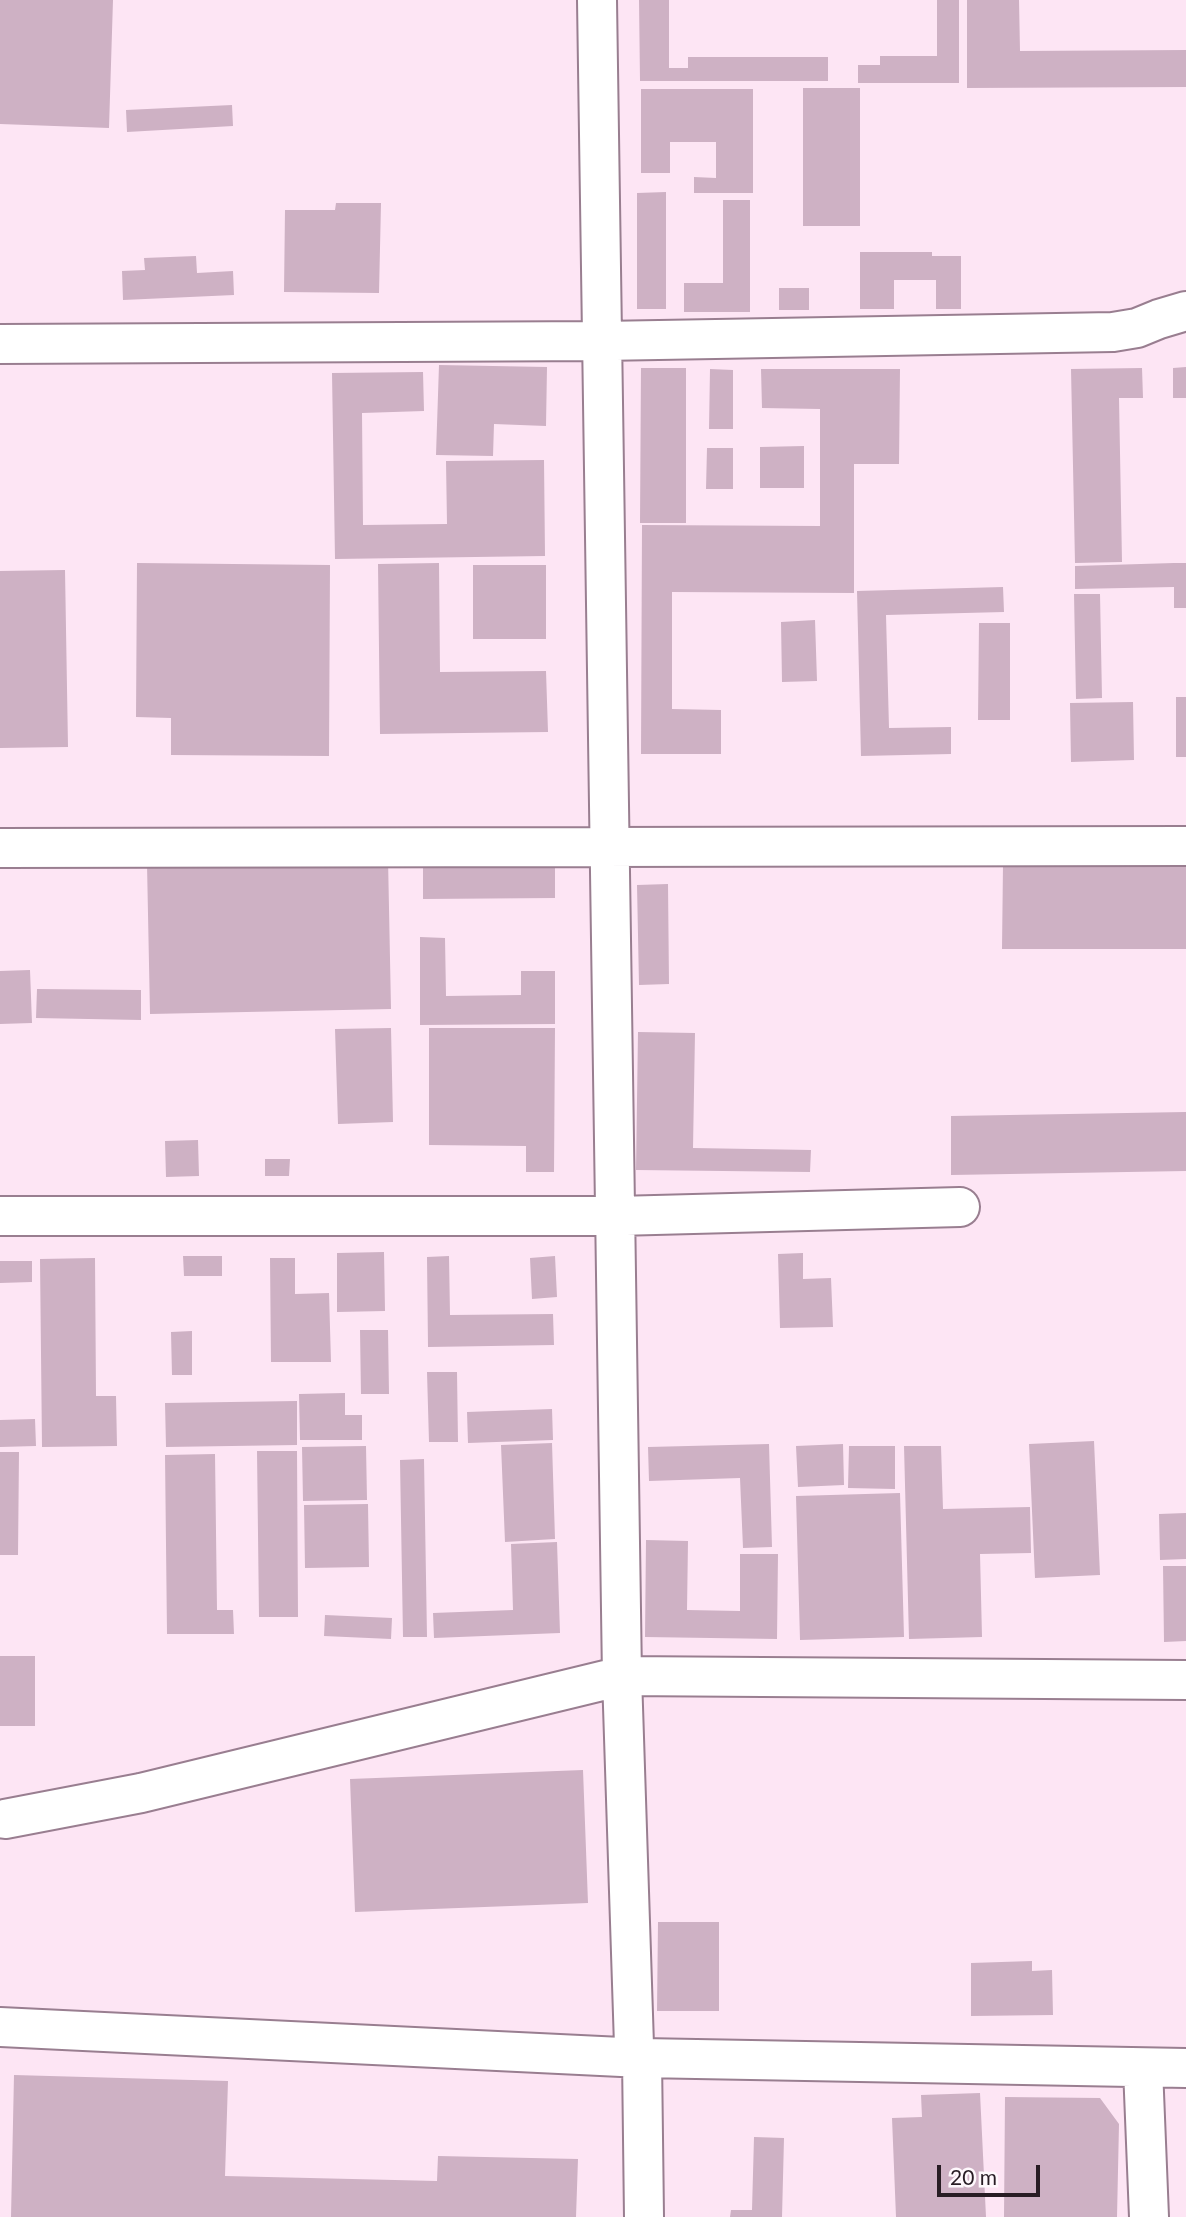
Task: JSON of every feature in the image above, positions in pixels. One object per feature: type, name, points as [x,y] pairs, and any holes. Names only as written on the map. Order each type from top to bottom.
[{"type":"street","points":[[597,0],[622,1676],[634,2045],[636,2053],[642,2058],[644,2217]]},
{"type":"street","points":[[0,344],[602,341],[1113,332],[1137,328],[1186,311]]},
{"type":"street","points":[[0,848],[1186,846]]},
{"type":"street","points":[[0,1216],[617,1216],[960,1207]]},
{"type":"street","points":[[5,1819],[141,1793],[622,1676],[1186,1680]]},
{"type":"street","points":[[0,2027],[642,2058],[1186,2068]]},
{"type":"street","points":[[1143,2068],[1149,2217]]},
{"type":"building","points":[[0,0],[113,0],[109,128],[0,124]]},
{"type":"building","points":[[639,0],[669,0],[669,68],[688,68],[688,57],[828,57],[828,81],[640,81]]},
{"type":"building","points":[[937,0],[959,0],[959,83],[858,83],[858,65],[880,65],[880,56],[937,56]]},
{"type":"building","points":[[967,0],[1019,0],[1020,51],[1186,50],[1186,87],[967,88]]},
{"type":"building","points":[[803,88],[860,88],[860,226],[803,226]]},
{"type":"building","points":[[641,89],[753,89],[753,193],[694,193],[694,177],[716,178],[716,142],[670,142],[670,173],[641,173]]},
{"type":"building","points":[[232,105],[233,126],[127,132],[126,110]]},
{"type":"building","points":[[666,192],[666,309],[637,309],[637,193]]},
{"type":"building","points":[[723,200],[750,200],[750,312],[684,312],[684,283],[723,283]]},
{"type":"building","points":[[336,203],[381,203],[379,293],[284,292],[285,210],[335,210]]},
{"type":"building","points":[[860,252],[932,252],[932,256],[961,256],[961,309],[936,309],[936,280],[894,280],[894,309],[860,309]]},
{"type":"building","points":[[196,256],[197,273],[233,271],[234,295],[123,300],[122,271],[145,270],[144,258]]},
{"type":"building","points":[[779,288],[809,288],[809,310],[779,310]]},
{"type":"building","points":[[439,365],[547,367],[546,426],[494,424],[493,456],[436,455]]},
{"type":"building","points":[[1186,367],[1186,398],[1173,398],[1173,368]]},
{"type":"building","points":[[641,368],[686,368],[686,523],[640,523]]},
{"type":"building","points":[[1142,368],[1143,398],[1119,398],[1122,562],[1075,563],[1071,369]]},
{"type":"building","points":[[710,369],[733,370],[733,429],[709,429]]},
{"type":"building","points":[[761,369],[900,369],[899,464],[854,464],[854,593],[672,592],[672,709],[721,710],[721,754],[641,754],[642,525],[820,526],[820,409],[762,408]]},
{"type":"building","points":[[423,372],[424,411],[362,413],[363,525],[447,524],[446,461],[544,460],[545,556],[335,559],[332,373]]},
{"type":"building","points":[[804,446],[804,488],[760,488],[760,447]]},
{"type":"building","points":[[707,448],[733,448],[733,489],[706,489]]},
{"type":"building","points":[[137,563],[330,565],[329,756],[171,755],[171,718],[136,717]]},
{"type":"building","points":[[439,563],[440,672],[546,671],[548,732],[380,734],[378,564]]},
{"type":"building","points":[[1186,563],[1186,608],[1174,608],[1174,587],[1075,589],[1075,566]]},
{"type":"building","points":[[473,565],[546,565],[546,639],[473,639]]},
{"type":"building","points":[[65,570],[68,747],[0,748],[0,571]]},
{"type":"building","points":[[1003,587],[1004,612],[886,615],[889,728],[951,727],[951,754],[861,756],[857,591]]},
{"type":"building","points":[[1074,594],[1100,594],[1102,698],[1076,699]]},
{"type":"building","points":[[815,620],[817,681],[782,682],[781,622]]},
{"type":"building","points":[[979,623],[1010,623],[1010,720],[978,720]]},
{"type":"building","points":[[1176,697],[1186,697],[1186,757],[1176,757]]},
{"type":"building","points":[[1133,702],[1134,760],[1071,762],[1070,703]]},
{"type":"building","points":[[388,858],[391,1009],[150,1014],[147,864]]},
{"type":"building","points":[[555,865],[555,898],[423,899],[423,866]]},
{"type":"building","points":[[1003,865],[1186,865],[1186,949],[1002,949]]},
{"type":"building","points":[[668,884],[669,984],[639,985],[637,885]]},
{"type":"building","points":[[420,937],[445,938],[446,996],[521,995],[521,971],[555,971],[555,1024],[420,1025]]},
{"type":"building","points":[[30,970],[32,1023],[0,1024],[0,971]]},
{"type":"building","points":[[37,989],[141,990],[141,1020],[36,1018]]},
{"type":"building","points":[[391,1028],[393,1122],[338,1124],[335,1029]]},
{"type":"building","points":[[429,1028],[555,1028],[554,1172],[526,1172],[526,1146],[429,1145]]},
{"type":"building","points":[[638,1032],[695,1033],[693,1148],[811,1150],[810,1172],[636,1170]]},
{"type":"building","points":[[1186,1112],[1186,1171],[951,1175],[951,1116]]},
{"type":"building","points":[[198,1140],[199,1176],[166,1177],[165,1141]]},
{"type":"building","points":[[265,1159],[290,1159],[289,1176],[265,1176]]},
{"type":"building","points":[[384,1252],[385,1311],[337,1312],[337,1253]]},
{"type":"building","points":[[803,1253],[803,1279],[831,1278],[833,1327],[780,1328],[778,1254]]},
{"type":"building","points":[[183,1256],[222,1256],[222,1276],[184,1276]]},
{"type":"building","points":[[449,1256],[450,1315],[553,1314],[554,1345],[428,1347],[427,1257]]},
{"type":"building","points":[[555,1256],[557,1297],[532,1299],[530,1258]]},
{"type":"building","points":[[95,1258],[96,1396],[116,1396],[117,1446],[42,1447],[40,1259]]},
{"type":"building","points":[[270,1258],[295,1258],[295,1294],[329,1293],[331,1362],[271,1362]]},
{"type":"building","points":[[0,1261],[32,1261],[32,1282],[0,1283]]},
{"type":"building","points":[[360,1330],[388,1330],[389,1394],[361,1394]]},
{"type":"building","points":[[192,1331],[192,1375],[172,1375],[171,1332]]},
{"type":"building","points":[[427,1372],[457,1372],[458,1442],[429,1442]]},
{"type":"building","points":[[345,1393],[345,1415],[362,1415],[362,1440],[300,1440],[299,1394]]},
{"type":"building","points":[[297,1401],[297,1445],[166,1447],[165,1403]]},
{"type":"building","points":[[552,1409],[553,1440],[468,1443],[467,1412]]},
{"type":"building","points":[[35,1419],[36,1446],[0,1447],[0,1420]]},
{"type":"building","points":[[1094,1441],[1100,1575],[1035,1578],[1029,1444]]},
{"type":"building","points":[[552,1443],[555,1539],[505,1542],[501,1445]]},
{"type":"building","points":[[769,1444],[772,1547],[743,1548],[740,1478],[649,1481],[648,1447]]},
{"type":"building","points":[[843,1444],[844,1485],[798,1487],[796,1446]]},
{"type":"building","points":[[366,1446],[367,1500],[303,1501],[302,1447]]},
{"type":"building","points":[[849,1446],[895,1446],[895,1489],[848,1488]]},
{"type":"building","points":[[904,1446],[941,1446],[943,1509],[1030,1507],[1031,1553],[980,1554],[982,1637],[909,1639]]},
{"type":"building","points":[[257,1451],[297,1451],[298,1617],[259,1617]]},
{"type":"building","points":[[0,1452],[19,1452],[18,1555],[0,1555]]},
{"type":"building","points":[[215,1454],[217,1610],[233,1610],[234,1634],[167,1634],[165,1455]]},
{"type":"building","points":[[424,1459],[427,1637],[403,1637],[400,1460]]},
{"type":"building","points":[[900,1493],[904,1637],[800,1640],[796,1496]]},
{"type":"building","points":[[368,1504],[369,1567],[305,1568],[304,1505]]},
{"type":"building","points":[[1186,1513],[1186,1559],[1160,1560],[1159,1514]]},
{"type":"building","points":[[646,1540],[688,1541],[687,1610],[740,1611],[740,1554],[778,1554],[777,1639],[645,1637]]},
{"type":"building","points":[[557,1542],[560,1633],[434,1638],[433,1613],[513,1610],[511,1544]]},
{"type":"building","points":[[1163,1566],[1186,1566],[1186,1641],[1164,1642]]},
{"type":"building","points":[[325,1615],[392,1618],[391,1639],[324,1636]]},
{"type":"building","points":[[0,1656],[35,1656],[35,1726],[0,1726]]},
{"type":"building","points":[[583,1770],[588,1903],[355,1912],[350,1779]]},
{"type":"building","points":[[658,1922],[719,1922],[719,2011],[657,2011]]},
{"type":"building","points":[[1032,1961],[1032,1971],[1052,1970],[1053,2015],[971,2016],[971,1963]]},
{"type":"building","points":[[14,2075],[228,2081],[225,2176],[437,2181],[438,2156],[578,2159],[576,2217],[11,2217]]},
{"type":"building","points":[[980,2093],[986,2217],[896,2217],[892,2118],[922,2117],[921,2095]]},
{"type":"building","points":[[1005,2097],[1100,2098],[1119,2124],[1117,2217],[1004,2217]]},
{"type":"building","points":[[754,2137],[784,2138],[782,2217],[730,2217],[731,2210],[752,2210]]}]
